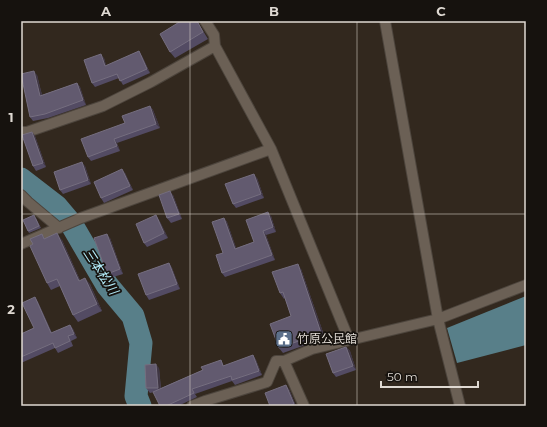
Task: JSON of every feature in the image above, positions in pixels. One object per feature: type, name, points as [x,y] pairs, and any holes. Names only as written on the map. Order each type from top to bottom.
[{"type":"street","points":[[205,21],[214,36],[215,46],[271,150],[349,340]]},
{"type":"street","points":[[385,21],[438,319],[460,406]]},
{"type":"street","points":[[21,132],[27,132],[103,106],[151,82],[215,46]]},
{"type":"street","points":[[21,244],[81,218],[271,150]]},
{"type":"street","points":[[21,195],[59,228]]},
{"type":"street","points":[[192,406],[267,382],[276,361],[284,361],[312,349],[438,319],[526,285]]},
{"type":"street","points":[[284,361],[304,406]]},
{"type":"water","points":[[526,296],[526,345],[457,363],[447,328]]},
{"type":"building","points":[[181,21],[197,21],[203,32],[170,52],[160,34]]},
{"type":"building","points":[[139,51],[147,69],[120,81],[117,74],[92,83],[84,60],[101,54],[105,66]]},
{"type":"building","points":[[34,71],[40,96],[77,83],[83,100],[45,114],[30,117],[21,74]]},
{"type":"building","points":[[150,106],[156,124],[114,139],[117,146],[88,157],[81,139],[125,123],[122,116]]},
{"type":"building","points":[[32,132],[43,163],[33,166],[22,135]]},
{"type":"building","points":[[82,162],[88,180],[60,190],[54,172]]},
{"type":"building","points":[[122,169],[130,186],[101,198],[94,182]]},
{"type":"building","points":[[254,174],[261,194],[233,204],[225,184]]},
{"type":"building","points":[[170,191],[179,214],[167,218],[159,195]]},
{"type":"building","points":[[268,212],[273,227],[263,231],[272,255],[222,273],[216,255],[223,253],[212,222],[224,218],[235,249],[254,242],[246,220]]},
{"type":"building","points":[[34,215],[39,226],[28,231],[23,220]]},
{"type":"building","points":[[156,215],[164,233],[144,243],[136,224]]},
{"type":"building","points":[[57,233],[79,281],[85,278],[97,304],[73,315],[57,279],[47,283],[30,246],[33,244],[30,239],[42,234],[44,239]]},
{"type":"building","points":[[107,234],[120,269],[107,274],[94,238]]},
{"type":"building","points":[[169,263],[177,284],[146,295],[138,274]]},
{"type":"building","points":[[298,264],[321,333],[279,348],[270,324],[291,316],[283,292],[280,293],[272,272]]},
{"type":"building","points":[[35,297],[51,333],[70,325],[74,334],[68,336],[70,341],[55,348],[53,343],[21,357],[21,334],[34,328],[22,303]]},
{"type":"building","points":[[346,347],[353,366],[333,373],[326,354]]},
{"type":"building","points":[[253,355],[259,371],[232,380],[231,376],[192,389],[194,393],[166,406],[160,406],[153,392],[203,370],[201,367],[221,360],[223,366]]},
{"type":"building","points":[[156,364],[158,388],[146,388],[145,365]]},
{"type":"building","points":[[286,385],[294,404],[289,406],[270,406],[265,393]]},
{"type":"waterway","name":"三本松川","points":[[21,179],[56,206],[72,225],[107,285],[133,316],[141,343],[136,396],[140,406]]},
{"type":"place","name":"竹原公民館","points":[[284,339]]}]
